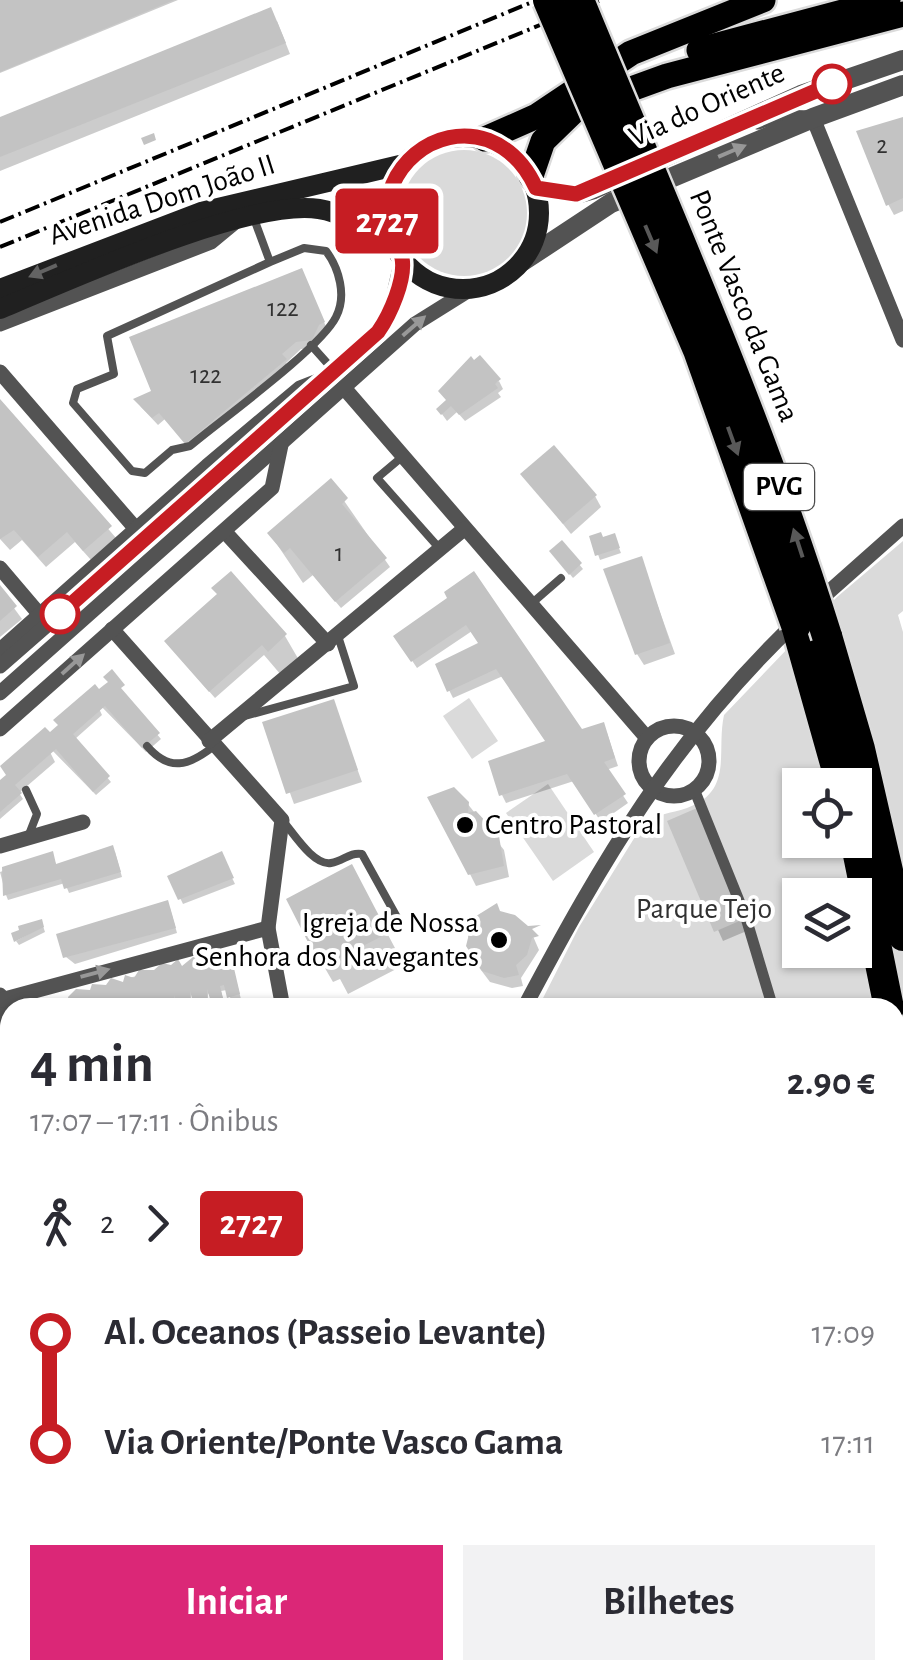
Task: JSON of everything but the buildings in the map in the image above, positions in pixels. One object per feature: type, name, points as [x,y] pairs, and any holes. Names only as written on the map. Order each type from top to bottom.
[{"type":"highway","name":"Ponte Vasco da Gama","points":[[548,0],[736,449],[786,592],[836,768]]},
{"type":"highway","name":"Ponte Vasco da Gama","points":[[579,0],[724,340],[788,511],[860,750],[903,936]]},
{"type":"highway","points":[[485,139],[529,121],[631,53],[764,0]]},
{"type":"highway","points":[[558,102],[660,60],[888,0]]},
{"type":"highway","points":[[533,182],[534,157],[548,134],[570,114],[595,101],[667,76],[903,14]]},
{"type":"highway","points":[[859,858],[887,998]]},
{"type":"main road","points":[[441,139],[485,139],[504,147],[533,182],[540,214],[536,239],[523,261],[491,285],[445,288],[421,277],[398,252],[387,204],[404,164],[441,139]]},
{"type":"main road","name":"Avenida Dom João II","points":[[0,289],[200,212],[404,164]]},
{"type":"main road","name":"Avenida Dom João II","points":[[0,309],[98,268],[245,218],[280,210],[324,210],[398,252]]},
{"type":"street","name":"Via do Oriente","points":[[533,182],[585,192],[801,94],[900,61]]},
{"type":"street","points":[[813,118],[834,94],[900,61]]},
{"type":"street","name":"Via do Oriente","points":[[523,261],[610,204],[813,118],[903,85]]},
{"type":"street","points":[[713,135],[774,117],[813,118]]},
{"type":"street","points":[[813,118],[903,340]]},
{"type":"street","points":[[0,324],[211,242],[245,218]]},
{"type":"street","points":[[0,666],[336,374],[384,323],[398,252]]},
{"type":"street","points":[[0,692],[424,317],[472,289]]},
{"type":"street","points":[[0,372],[136,529]]},
{"type":"street","points":[[0,650],[300,388],[336,374]]},
{"type":"street","points":[[344,389],[647,738]]},
{"type":"street","points":[[0,729],[272,488],[282,445]]},
{"type":"street","points":[[529,998],[589,882],[651,788],[694,732],[774,643],[903,526]]},
{"type":"street","points":[[212,743],[235,718],[464,529]]},
{"type":"street","points":[[224,532],[333,640]]},
{"type":"street","points":[[0,568],[40,615]]},
{"type":"street","points":[[112,628],[282,820],[268,928],[280,998]]},
{"type":"street","points":[[671,726],[694,732],[708,758],[705,776],[694,789],[670,795],[651,788],[639,761],[647,738],[671,726]]},
{"type":"street","points":[[694,789],[746,918],[769,998]]},
{"type":"street","points":[[0,846],[83,822]]},
{"type":"street","points":[[1,998],[268,928]]},
{"type":"lane","points":[[245,218],[270,262]]},
{"type":"lane","points":[[304,248],[326,251],[332,259],[342,300],[336,317],[311,345],[190,446],[172,450],[144,472],[132,471],[72,396],[114,374],[107,336],[270,262],[304,248]]},
{"type":"lane","points":[[311,345],[336,374]]},
{"type":"lane","points":[[190,446],[207,466]]},
{"type":"lane","points":[[402,457],[377,478],[440,549]]},
{"type":"lane","points":[[530,604],[561,578]]},
{"type":"lane","points":[[235,718],[354,686],[333,640]]},
{"type":"lane","points":[[147,746],[164,764],[179,765],[197,760],[212,743]]},
{"type":"lane","points":[[26,790],[37,814],[28,838]]},
{"type":"lane","points":[[282,820],[320,862],[333,863],[352,853],[362,854],[398,919]]},
{"type":"green space","points":[[464,150],[488,155],[509,168],[522,189],[527,213],[522,237],[509,258],[488,271],[464,276],[440,271],[419,258],[406,237],[401,213],[406,189],[419,168],[440,155]]},
{"type":"green space","name":"Parque Tejo","points":[[903,541],[903,611],[898,615],[903,632],[903,998],[543,998],[579,927],[643,824],[702,801],[711,791],[720,769],[724,715],[837,597]]},
{"type":"green space","points":[[469,698],[498,741],[472,759],[443,716]]},
{"type":"green space","points":[[548,784],[594,852],[553,881],[506,813]]},
{"type":"railway","points":[[0,222],[537,0]]},
{"type":"railway","points":[[0,247],[601,0]]},
{"type":"bus line","name":"2727","points":[[60,614],[336,374],[378,332],[393,303],[402,259],[388,225],[392,182],[420,149],[441,139],[485,139],[504,147],[519,160],[536,188],[576,194],[602,186],[801,94],[832,84]]},
{"type":"place","name":"Centro Pastoral","points":[[465,825]]},
{"type":"place","name":"Igreja de Nossa Senhora dos Navegantes","points":[[499,940]]}]
